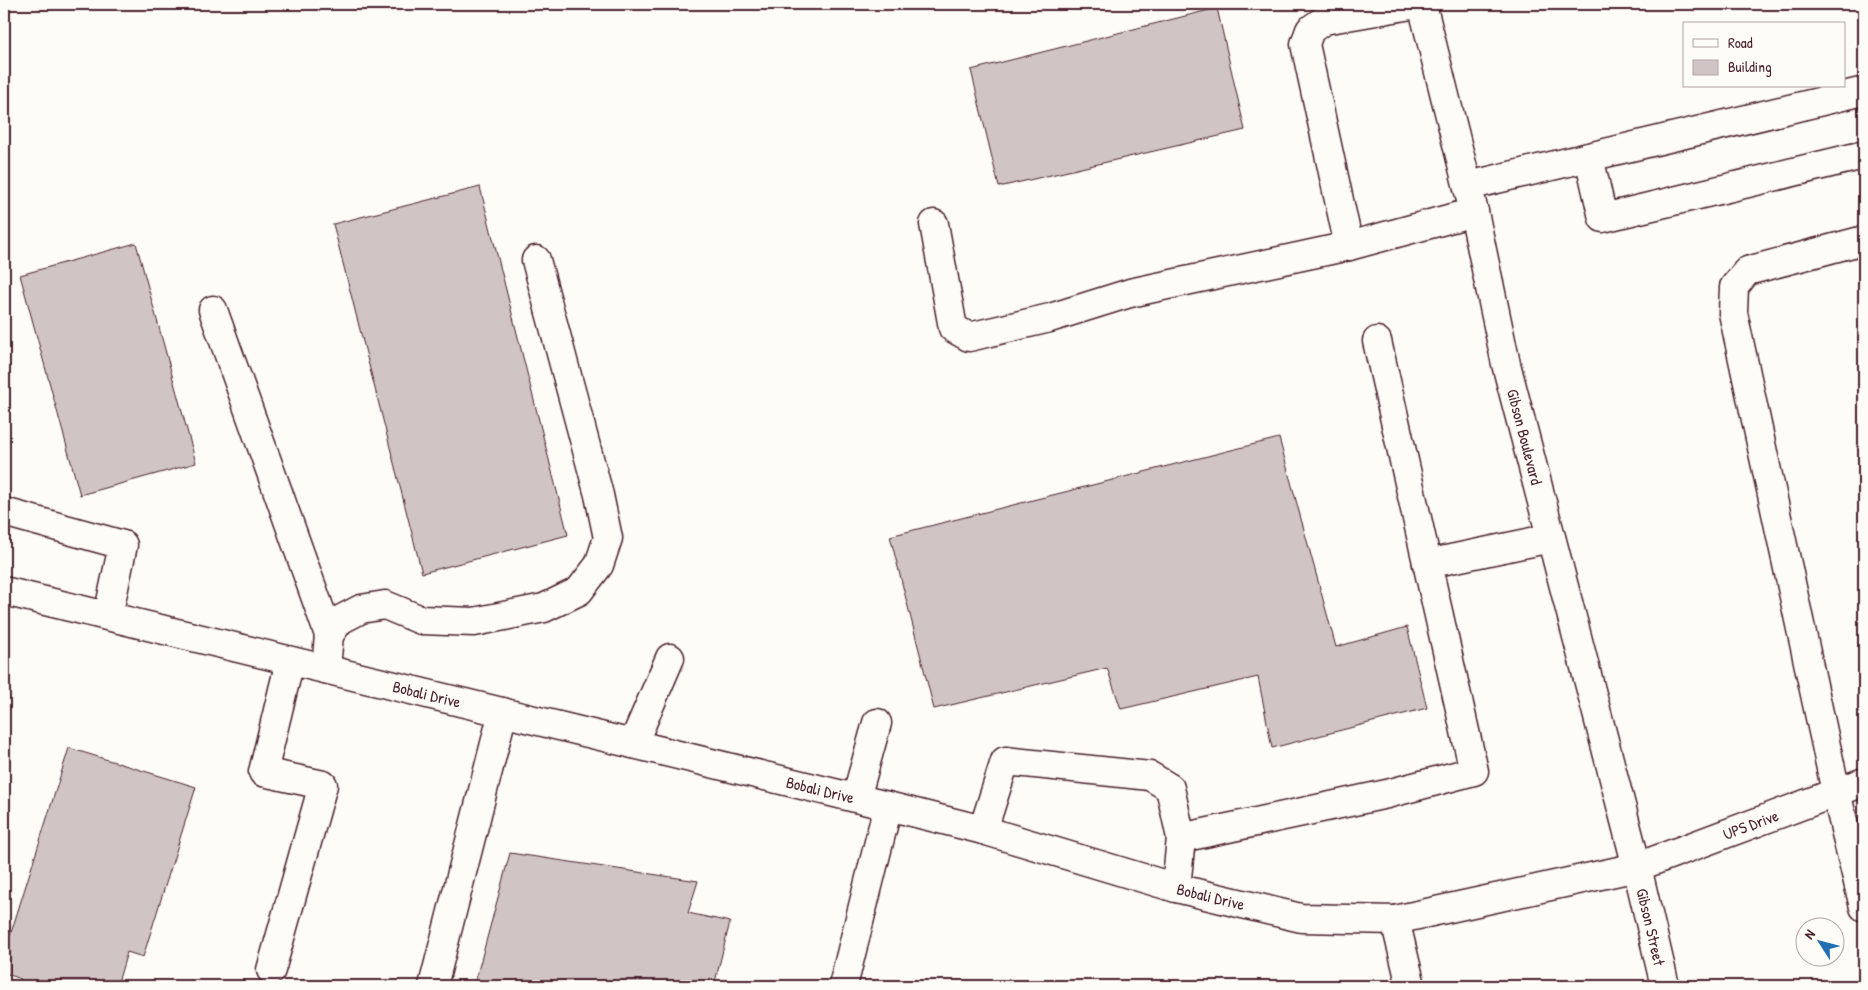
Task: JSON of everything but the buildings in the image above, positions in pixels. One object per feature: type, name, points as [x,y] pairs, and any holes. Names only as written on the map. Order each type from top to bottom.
[{"type":"street","points":[[1349,246],[1305,44],[1310,30],[1324,20],[1417,4]]},
{"type":"street","name":"Gibson Boulevard","points":[[1422,4],[1471,199],[1506,364],[1636,867]]},
{"type":"street","points":[[934,224],[953,328],[968,337],[1050,318],[1130,293],[1349,246],[1471,199],[1589,157],[1864,91]]},
{"type":"street","points":[[1589,157],[1604,218],[1864,155]]},
{"type":"street","points":[[1864,240],[1747,271],[1734,287],[1733,313],[1836,792],[1864,907]]},
{"type":"street","points":[[329,635],[340,620],[361,609],[385,605],[422,620],[474,622],[544,608],[579,591],[599,565],[608,538],[599,495],[536,260]]},
{"type":"street","points":[[213,310],[329,635],[326,669]]},
{"type":"street","points":[[1182,838],[1387,794],[1474,771],[1377,341]]},
{"type":"street","points":[[4,512],[123,545],[108,616]]},
{"type":"street","points":[[1427,564],[1551,538]]},
{"type":"street","name":"Bobali Drive","points":[[4,591],[888,806],[983,830],[1176,888],[1301,918],[1395,920],[1636,867]]},
{"type":"street","points":[[633,744],[670,658]]},
{"type":"street","points":[[271,970],[323,786],[263,772],[290,660]]},
{"type":"street","points":[[433,986],[503,712]]},
{"type":"street","points":[[856,798],[877,724]]},
{"type":"street","points":[[983,830],[1005,762],[1150,776],[1170,788],[1182,838],[1176,888]]},
{"type":"street","name":"UPS Drive","points":[[1636,867],[1864,782]]},
{"type":"street","points":[[843,986],[888,806]]},
{"type":"street","name":"Gibson Street","points":[[1636,867],[1665,986]]},
{"type":"street","points":[[1395,920],[1411,986]]}]
